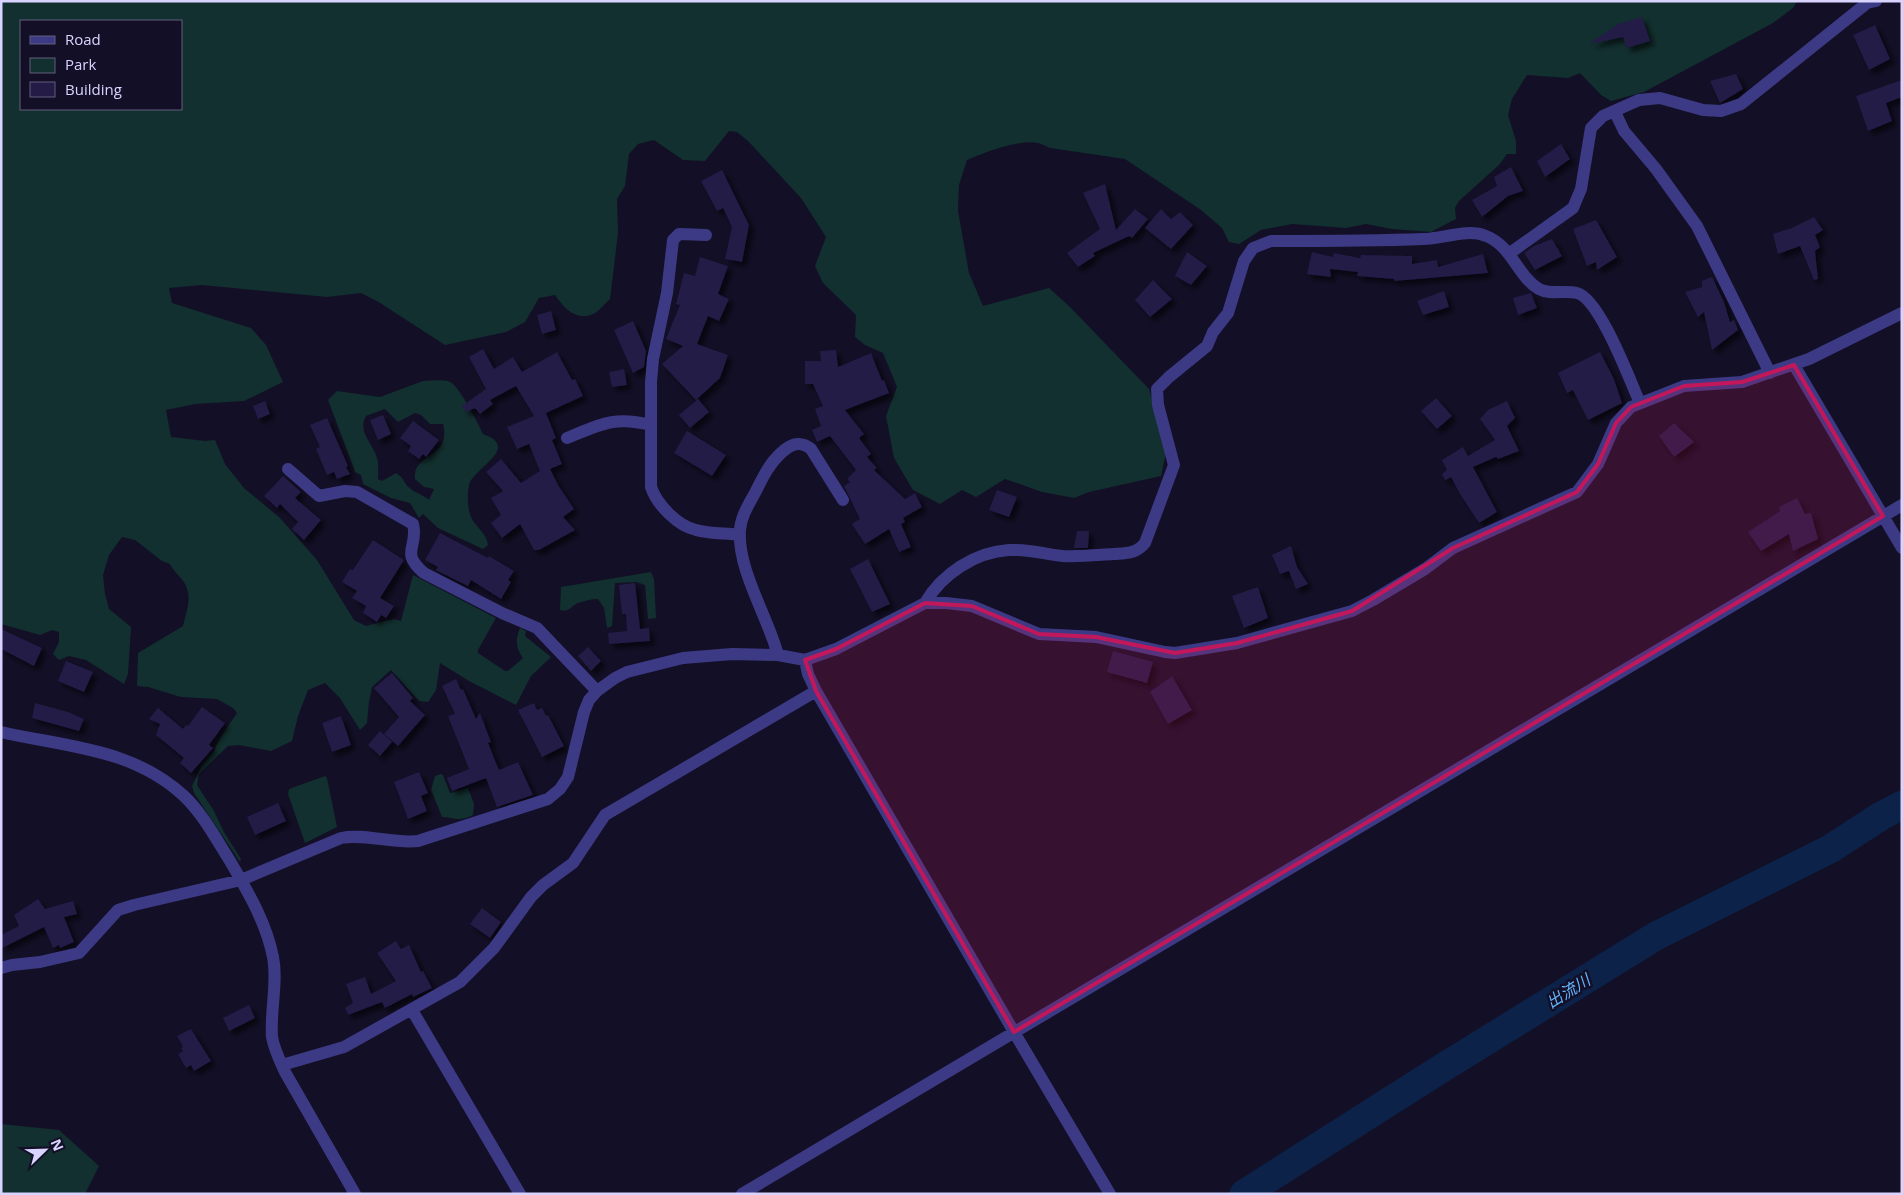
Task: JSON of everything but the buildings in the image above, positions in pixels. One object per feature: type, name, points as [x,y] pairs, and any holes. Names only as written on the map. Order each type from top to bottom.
[{"type":"street","points":[[1510,253],[1573,208],[1581,189],[1591,128],[1603,116],[1639,100],[1660,98],[1703,110],[1720,111],[1741,104],[1867,3],[1876,1]]},
{"type":"street","points":[[1615,112],[1624,131],[1656,169],[1697,226],[1770,372]]},
{"type":"street","points":[[1,968],[12,964],[40,962],[79,953],[118,910],[241,880],[341,838],[354,836],[396,842],[418,841],[536,804],[560,789],[568,777],[584,712],[589,700],[614,678],[628,672],[683,658],[732,654],[778,655],[805,660],[836,649],[924,603],[936,588],[958,568],[990,553],[1010,550],[1064,556],[1128,553],[1140,549],[1145,543],[1174,465],[1158,405],[1158,389],[1169,377],[1207,346],[1213,332],[1228,313],[1244,261],[1253,248],[1271,241],[1426,239],[1475,233],[1488,237],[1510,253],[1530,282],[1541,290],[1578,293],[1592,304],[1604,322],[1640,403]]},
{"type":"street","points":[[706,235],[679,234],[673,240],[664,311],[650,382],[651,487],[660,503],[677,520],[695,530],[740,535]]},
{"type":"street","points":[[924,603],[972,606],[1040,634],[1096,637],[1175,653],[1237,643],[1352,611],[1425,569],[1453,548],[1577,492],[1598,464],[1616,423],[1631,407],[1684,386],[1742,382],[1794,365],[1902,313]]},
{"type":"street","points":[[1794,365],[1902,548]]},
{"type":"street","points":[[567,438],[604,423],[614,421],[635,421],[651,426]]},
{"type":"street","points":[[778,655],[773,636],[744,561],[740,535],[745,512],[774,460],[796,443],[804,444],[811,449],[843,500]]},
{"type":"street","points":[[288,469],[319,496],[345,491],[358,492],[413,524],[415,531],[410,548],[411,558],[416,567],[493,609],[537,628],[597,691]]},
{"type":"street","points":[[742,1194],[1902,505]]},
{"type":"street","points":[[805,660],[808,674],[816,691],[1110,1194]]},
{"type":"street","points":[[282,1065],[344,1047],[460,982],[494,948],[531,897],[573,864],[605,815],[816,691]]},
{"type":"street","points":[[1,732],[109,754],[133,762],[152,772],[185,797],[207,824],[259,912],[268,935],[273,959],[272,1037],[282,1065],[355,1194]]},
{"type":"street","points":[[412,1010],[520,1194]]},
{"type":"highlighted area","points":[[1794,365],[1883,516],[1014,1032],[816,691],[805,660],[836,649],[925,603],[972,606],[1039,634],[1096,637],[1175,653],[1237,643],[1352,611],[1453,548],[1577,492],[1598,464],[1616,423],[1631,407],[1684,386],[1742,382]]},
{"type":"green space","points":[[1,1],[1797,1],[1793,8],[1773,23],[1644,92],[1611,101],[1601,95],[1580,73],[1568,78],[1527,75],[1512,99],[1508,115],[1516,141],[1516,154],[1507,154],[1499,165],[1459,201],[1455,208],[1456,219],[1431,232],[1392,229],[1366,224],[1346,228],[1292,224],[1261,230],[1239,244],[1229,242],[1222,228],[1201,210],[1125,159],[1050,148],[1040,143],[1031,142],[1002,147],[967,160],[959,185],[958,211],[969,273],[983,306],[1049,288],[1070,307],[1149,389],[1167,448],[1161,476],[1089,492],[1074,498],[1042,492],[1005,479],[976,497],[962,490],[940,504],[913,490],[894,458],[886,416],[897,387],[883,353],[865,345],[855,337],[856,315],[823,283],[815,266],[826,237],[801,198],[748,141],[737,132],[729,131],[705,161],[683,160],[654,140],[638,144],[629,154],[625,186],[617,199],[618,233],[610,299],[597,312],[588,316],[572,313],[555,295],[539,298],[525,322],[506,332],[445,345],[377,301],[361,293],[327,297],[202,285],[169,288],[172,303],[251,328],[266,345],[283,382],[244,401],[195,404],[166,410],[171,437],[205,441],[215,440],[225,464],[244,488],[280,518],[317,560],[354,620],[366,626],[393,619],[401,621],[413,575],[496,618],[478,653],[505,671],[508,671],[523,658],[517,644],[520,628],[526,631],[525,636],[551,657],[531,676],[516,705],[469,681],[440,663],[436,690],[428,702],[419,701],[391,670],[372,687],[367,723],[360,730],[340,698],[325,683],[308,690],[298,716],[292,741],[271,751],[239,745],[228,746],[199,774],[197,785],[241,859],[240,862],[194,793],[192,786],[202,765],[215,750],[237,713],[233,708],[217,699],[181,697],[148,687],[137,686],[138,653],[183,626],[188,606],[188,591],[185,583],[170,564],[162,561],[135,540],[122,537],[109,555],[103,575],[109,609],[131,627],[128,674],[124,684],[86,660],[69,656],[59,660],[53,654],[59,642],[59,632],[52,630],[40,635],[1,624]]},
{"type":"green space","points":[[440,380],[450,382],[454,384],[463,397],[483,434],[494,440],[498,445],[497,452],[472,479],[468,489],[470,515],[484,534],[488,545],[483,549],[438,528],[423,514],[419,518],[410,503],[391,498],[363,484],[361,475],[355,472],[328,400],[337,391],[380,397],[423,381]],"holes":[[[385,409],[398,422],[415,413],[421,415],[430,424],[443,424],[444,435],[442,444],[419,464],[416,470],[415,479],[424,487],[434,489],[429,500],[409,487],[396,473],[382,481],[378,479],[378,460],[363,427],[366,416]]]},
{"type":"green space","points":[[651,572],[654,579],[656,618],[648,619],[645,585],[636,582],[615,583],[612,626],[607,628],[604,608],[598,599],[578,603],[566,611],[560,610],[561,587]]},
{"type":"green space","points":[[441,774],[450,793],[468,788],[474,804],[473,815],[461,819],[442,817],[431,790],[435,776]]},
{"type":"green space","points":[[325,776],[337,827],[305,843],[288,794],[289,789]]},
{"type":"green space","points":[[1,1124],[59,1130],[99,1166],[85,1194],[1,1194]]},
{"type":"waterway","name":"出流川","points":[[1244,1194],[1439,1070],[1656,936],[1830,849],[1881,816],[1902,805]]}]
